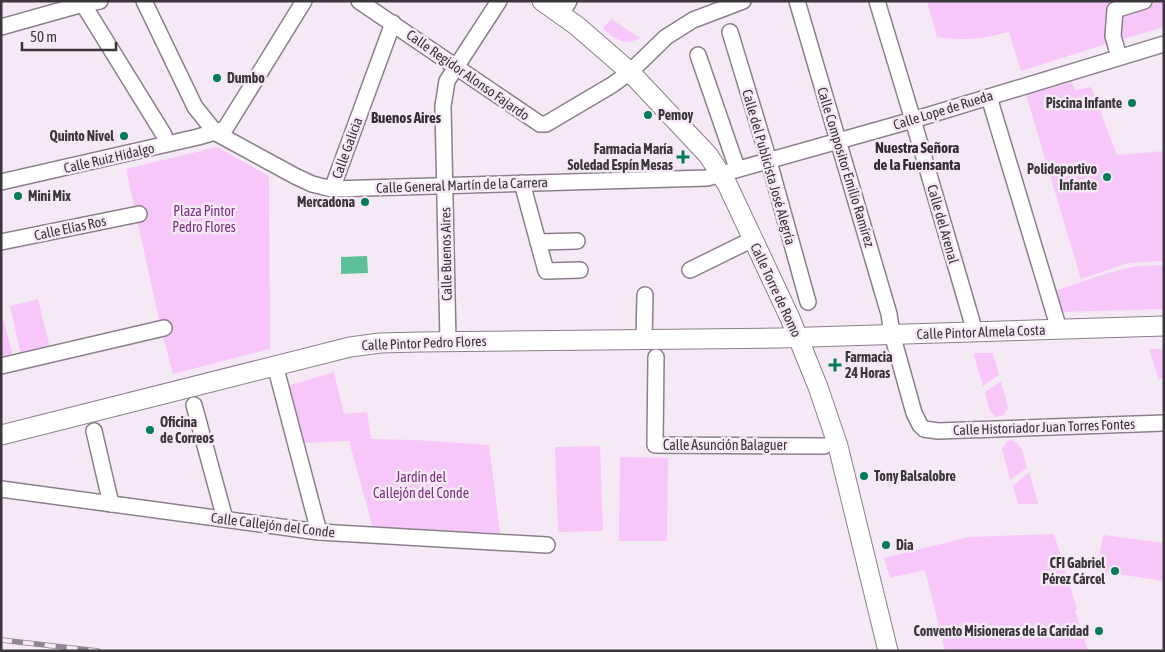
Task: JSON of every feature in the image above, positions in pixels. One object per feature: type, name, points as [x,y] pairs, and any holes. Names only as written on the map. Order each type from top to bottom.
[{"type":"main road","name":"Calle Torre de Romo","points":[[542,1],[565,8],[585,32],[630,72],[708,156],[729,171],[753,239],[798,337],[838,446],[888,651]]},
{"type":"main road","name":"Calle Pintor Almela Costa","points":[[798,337],[1164,326]]},
{"type":"main road","name":"Calle Pintor Pedro Flores","points":[[1,435],[364,344],[798,337]]},
{"type":"street","points":[[1,27],[82,4],[100,1]]},
{"type":"street","points":[[144,1],[195,107],[216,133],[225,129],[230,123],[304,1]]},
{"type":"street","name":"Calle Regidor Alonso Fajardo","points":[[359,1],[540,124],[546,124],[612,85],[630,72]]},
{"type":"street","name":"Calle Buenos Aires","points":[[448,342],[443,106],[447,81],[499,1]]},
{"type":"street","points":[[630,72],[666,37],[693,20],[743,1]]},
{"type":"street","name":"Calle Compositor Emilio Ramírez","points":[[797,1],[890,314],[892,334],[914,413],[924,429]]},
{"type":"street","name":"Calle del Arenal","points":[[877,1],[975,332]]},
{"type":"street","points":[[1119,57],[1113,36],[1115,10],[1144,1]]},
{"type":"street","points":[[82,4],[164,135]]},
{"type":"street","name":"Calle Galicia","points":[[332,189],[394,23]]},
{"type":"street","name":"Calle del Publicista José Alegría","points":[[730,32],[808,302]]},
{"type":"street","name":"Calle Lope de Rueda","points":[[729,171],[913,120],[1164,44]]},
{"type":"street","name":"Calle Torre de Romo","points":[[698,55],[729,171]]},
{"type":"street","points":[[989,97],[1059,330]]},
{"type":"street","name":"Calle Ruiz Hidalgo","points":[[1,182],[216,133]]},
{"type":"street","name":"Calle General Martín de la Carrera","points":[[216,133],[295,176],[312,184],[332,189],[706,178],[729,171]]},
{"type":"street","points":[[522,183],[546,271],[580,270]]},
{"type":"street","name":"Calle Elías Ros","points":[[1,242],[139,214]]},
{"type":"street","points":[[690,270],[753,239]]},
{"type":"street","points":[[538,242],[577,241]]},
{"type":"street","points":[[644,339],[645,296]]},
{"type":"street","points":[[1,366],[164,328]]},
{"type":"street","name":"Calle Asunción Balaguer","points":[[656,357],[655,445],[824,446]]},
{"type":"street","points":[[275,365],[319,532]]},
{"type":"street","points":[[194,404],[225,519]]},
{"type":"street","name":"Calle Historiador Juan Torres Fontes","points":[[924,429],[938,431],[1164,423]]},
{"type":"street","points":[[94,431],[111,504]]},
{"type":"street","name":"Calle Callejón del Conde","points":[[1,489],[319,532],[547,545]]},
{"type":"green space","points":[[927,1],[1114,1],[1115,4],[1109,6],[1107,37],[1109,43],[1021,71],[1009,32],[973,39],[937,37]]},
{"type":"green space","points":[[1155,1],[1164,1],[1164,27],[1120,40],[1120,15],[1153,5]]},
{"type":"green space","points":[[611,19],[640,38],[629,42],[616,39],[603,29]]},
{"type":"green space","name":"Polideportivo Infante","points":[[1072,82],[1075,90],[1091,87],[1117,155],[1164,151],[1164,261],[1128,263],[1081,279],[1026,95]]},
{"type":"green space","name":"Plaza Pintor Pedro Flores","points":[[217,147],[269,176],[270,349],[173,374],[161,329],[126,169]]},
{"type":"green space","points":[[1164,265],[1164,309],[1061,312],[1052,292],[1108,273],[1137,266]]},
{"type":"green space","points":[[38,299],[50,348],[21,355],[10,306]]},
{"type":"green space","points":[[1,310],[13,356],[1,359]]},
{"type":"green space","points":[[1149,349],[1161,349],[1164,357],[1164,376],[1159,380]]},
{"type":"green space","points":[[973,353],[993,353],[999,375],[983,386]]},
{"type":"green space","name":"Jardín del Callejón del Conde","points":[[334,372],[344,414],[367,412],[371,439],[489,445],[500,533],[373,528],[349,441],[304,443],[287,386]]},
{"type":"green space","points":[[1001,381],[1008,408],[1004,415],[996,417],[990,411],[985,392]]},
{"type":"green space","points":[[1011,440],[1021,447],[1027,468],[1010,480],[1002,449],[1006,442]]},
{"type":"green space","points":[[600,446],[603,531],[558,532],[555,447]]},
{"type":"green space","points":[[620,457],[668,458],[667,541],[619,541]]},
{"type":"green space","points":[[1029,472],[1038,504],[1018,504],[1013,486]]},
{"type":"green space","points":[[1054,534],[1088,651],[945,651],[925,570],[890,578],[884,558],[969,537]]},
{"type":"green space","points":[[1103,535],[1164,543],[1164,581],[1097,571]]},
{"type":"shaded area","points":[[367,256],[368,273],[341,274],[341,257]]},
{"type":"railway","points":[[1,640],[98,651]]},
{"type":"place","name":"Dumbo","points":[[217,78]]},
{"type":"place","name":"Piscina Infante","points":[[1132,103]]},
{"type":"place","name":"Pemoy","points":[[648,115]]},
{"type":"place","name":"Quinto Nivel","points":[[124,136]]},
{"type":"place","name":"Farmacia María Soledad Espín Mesas","points":[[683,157]]},
{"type":"place","name":"Polideportivo Infante","points":[[1107,177]]},
{"type":"place","name":"Mini Mix","points":[[18,196]]},
{"type":"place","name":"Mercadona","points":[[365,202]]},
{"type":"place","name":"Farmacia 24 Horas","points":[[835,365]]},
{"type":"place","name":"Oficina de Correos","points":[[150,430]]},
{"type":"place","name":"Tony Balsalobre","points":[[864,476]]},
{"type":"place","name":"Dia","points":[[886,545]]},
{"type":"place","name":"CFI Gabriel Pérez Cárcel","points":[[1115,571]]},
{"type":"place","name":"Convento Misioneras de la Caridad","points":[[1099,631]]},
{"type":"district","name":"Buenos Aires","points":[[406,118]]},
{"type":"district","name":"Nuestra Señora de la Fuensanta","points":[[917,156]]}]
